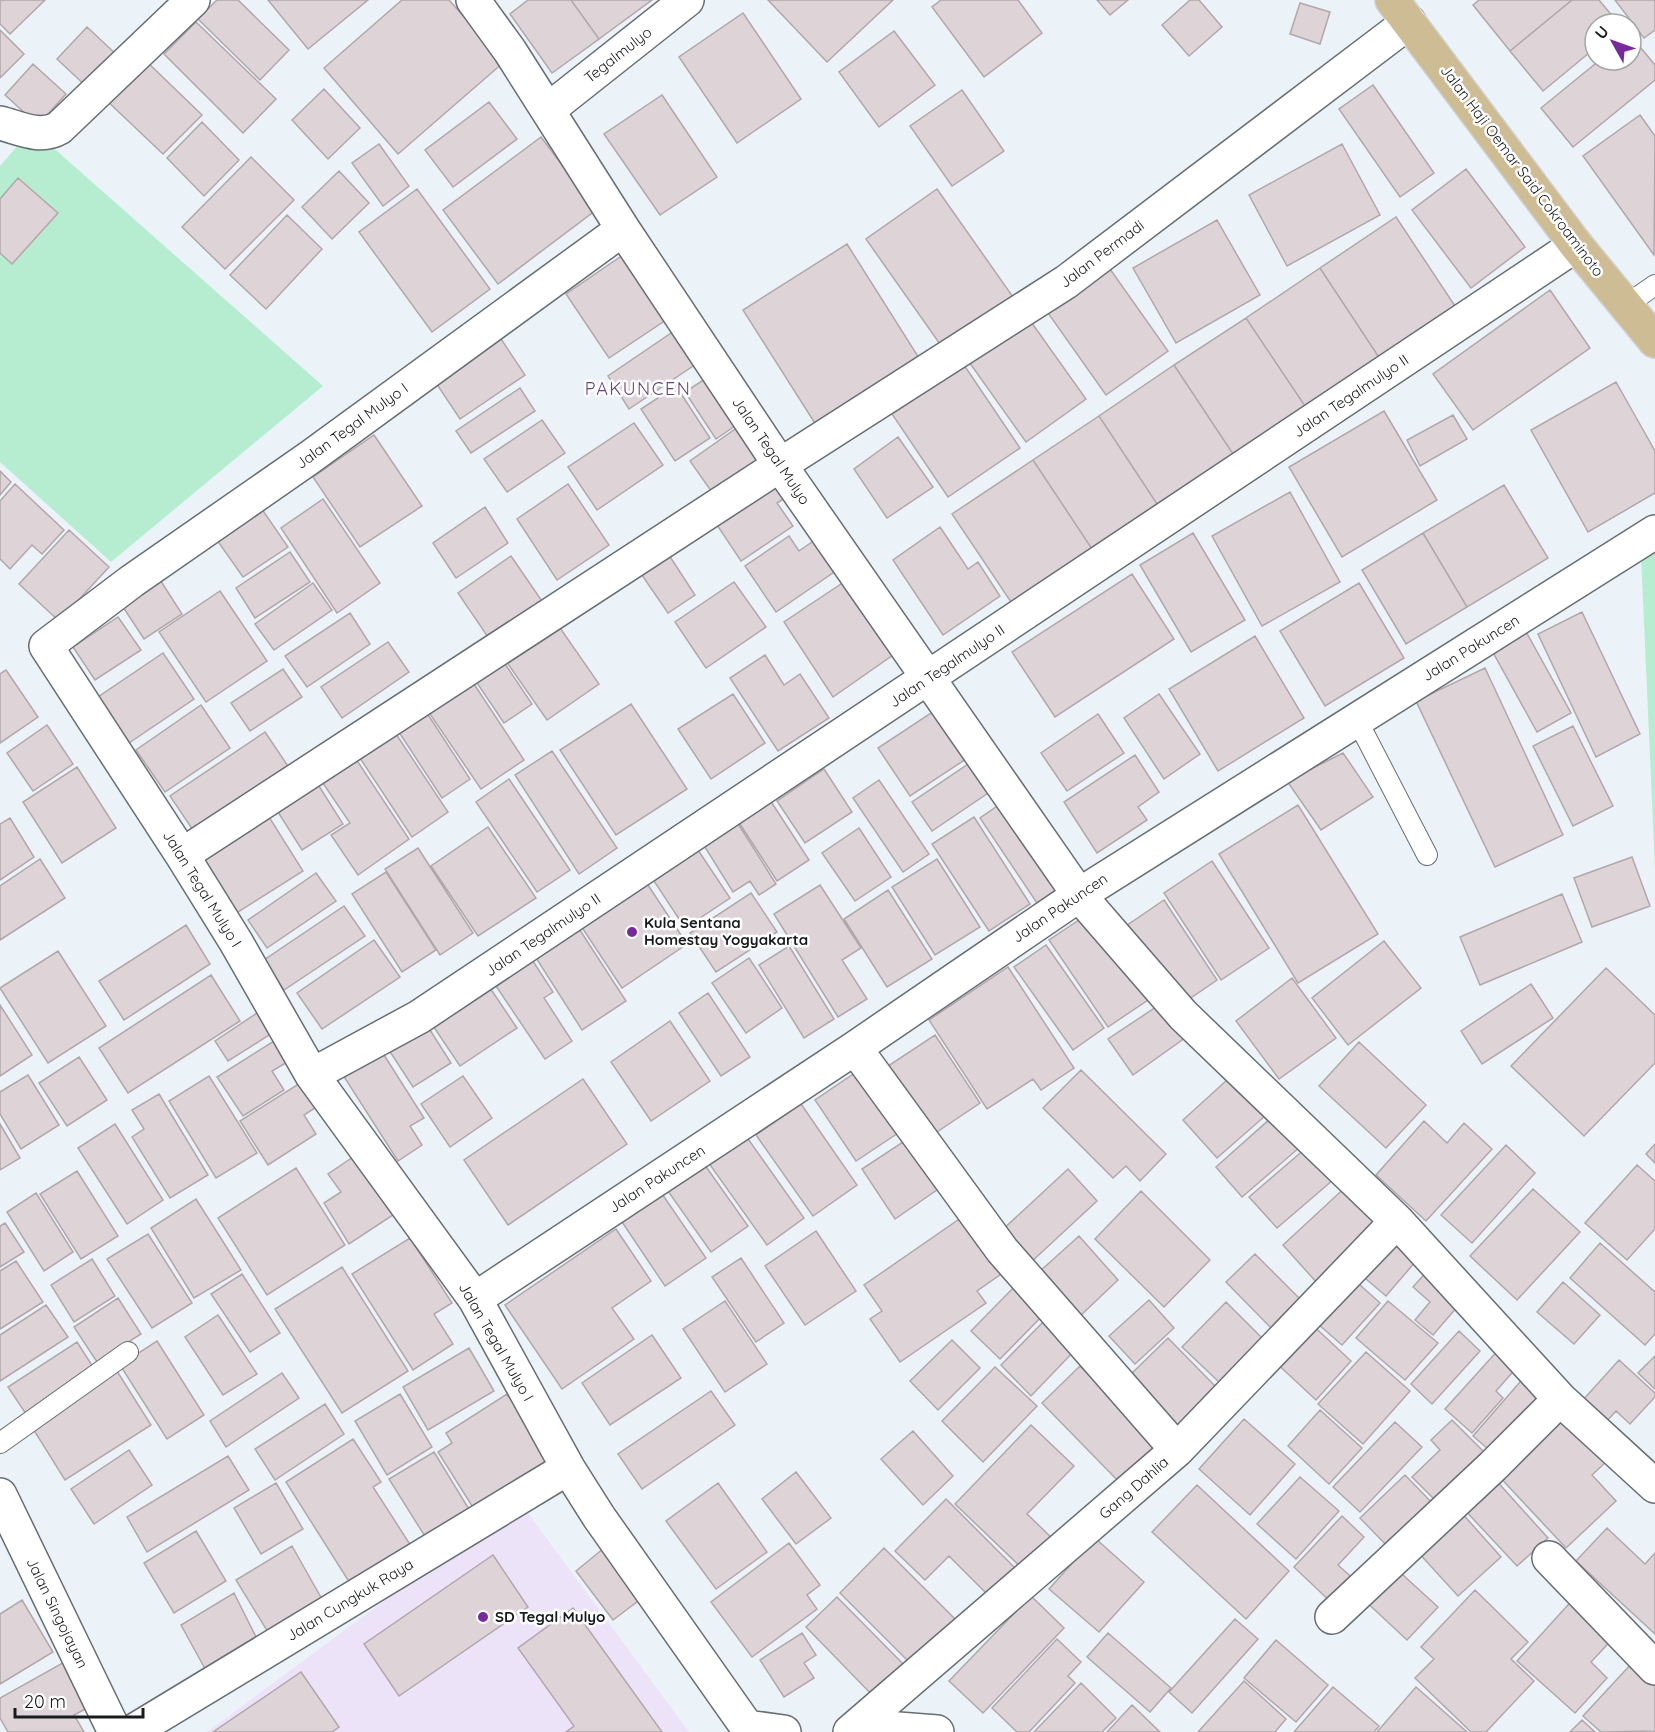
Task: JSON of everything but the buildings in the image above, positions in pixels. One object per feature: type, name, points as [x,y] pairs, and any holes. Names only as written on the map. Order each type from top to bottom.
[{"type":"main road","name":"Jalan Haji Oemar Said Cokroaminoto","points":[[1400,11],[1576,245],[1655,341]]},
{"type":"street","points":[[0,123],[40,134],[59,128],[193,0]]},
{"type":"street","name":"Jalan Tegal Mulyo","points":[[473,0],[510,51],[623,229],[780,465],[1079,895],[1183,1015],[1396,1221],[1560,1399],[1655,1486]]},
{"type":"street","name":"Tegalmulyo","points":[[548,110],[687,0]]},
{"type":"street","name":"Jalan Permadi","points":[[182,855],[780,465],[1066,282],[1400,11]]},
{"type":"street","name":"Jalan Tegal Mulyo I","points":[[623,229],[309,458],[132,580],[46,646],[236,942],[312,1075],[475,1299],[568,1467],[599,1517],[747,1727],[784,1732]]},
{"type":"street","name":"Jalan Tegalmulyo II","points":[[312,1075],[419,1017],[1576,245]]},
{"type":"street","name":"Jalan Pakuncen","points":[[475,1299],[855,1048],[1079,895],[1655,532]]},
{"type":"street","points":[[855,1048],[1002,1250],[1177,1450]]},
{"type":"street","name":"Gang Dahlia","points":[[850,1732],[1177,1450],[1396,1221]]},
{"type":"street","points":[[1332,1617],[1493,1466],[1560,1399]]},
{"type":"street","name":"Jalan Cungkuk Raya","points":[[132,1732],[568,1467]]},
{"type":"street","name":"Jalan Singojayan","points":[[0,1495],[115,1732]]},
{"type":"street","points":[[1549,1558],[1655,1668]]},
{"type":"street","points":[[883,1732],[898,1729],[938,1732]]},
{"type":"lane","points":[[1626,305],[1655,285]]},
{"type":"lane","points":[[1356,720],[1427,855]]},
{"type":"lane","points":[[0,1443],[128,1352]]},
{"type":"shaded area","name":"SD Tegal Mulyo","points":[[519,1501],[689,1732],[207,1732]]},
{"type":"green space","points":[[32,129],[323,386],[111,562],[0,462],[0,166]]},
{"type":"green space","points":[[1655,548],[1655,869],[1641,556]]},
{"type":"place","name":"Kula Sentana Homestay Yogyakarta","points":[[632,932]]},
{"type":"place","name":"SD Tegal Mulyo","points":[[483,1617]]},
{"type":"district","name":"PAKUNCEN","points":[[638,389]]}]
